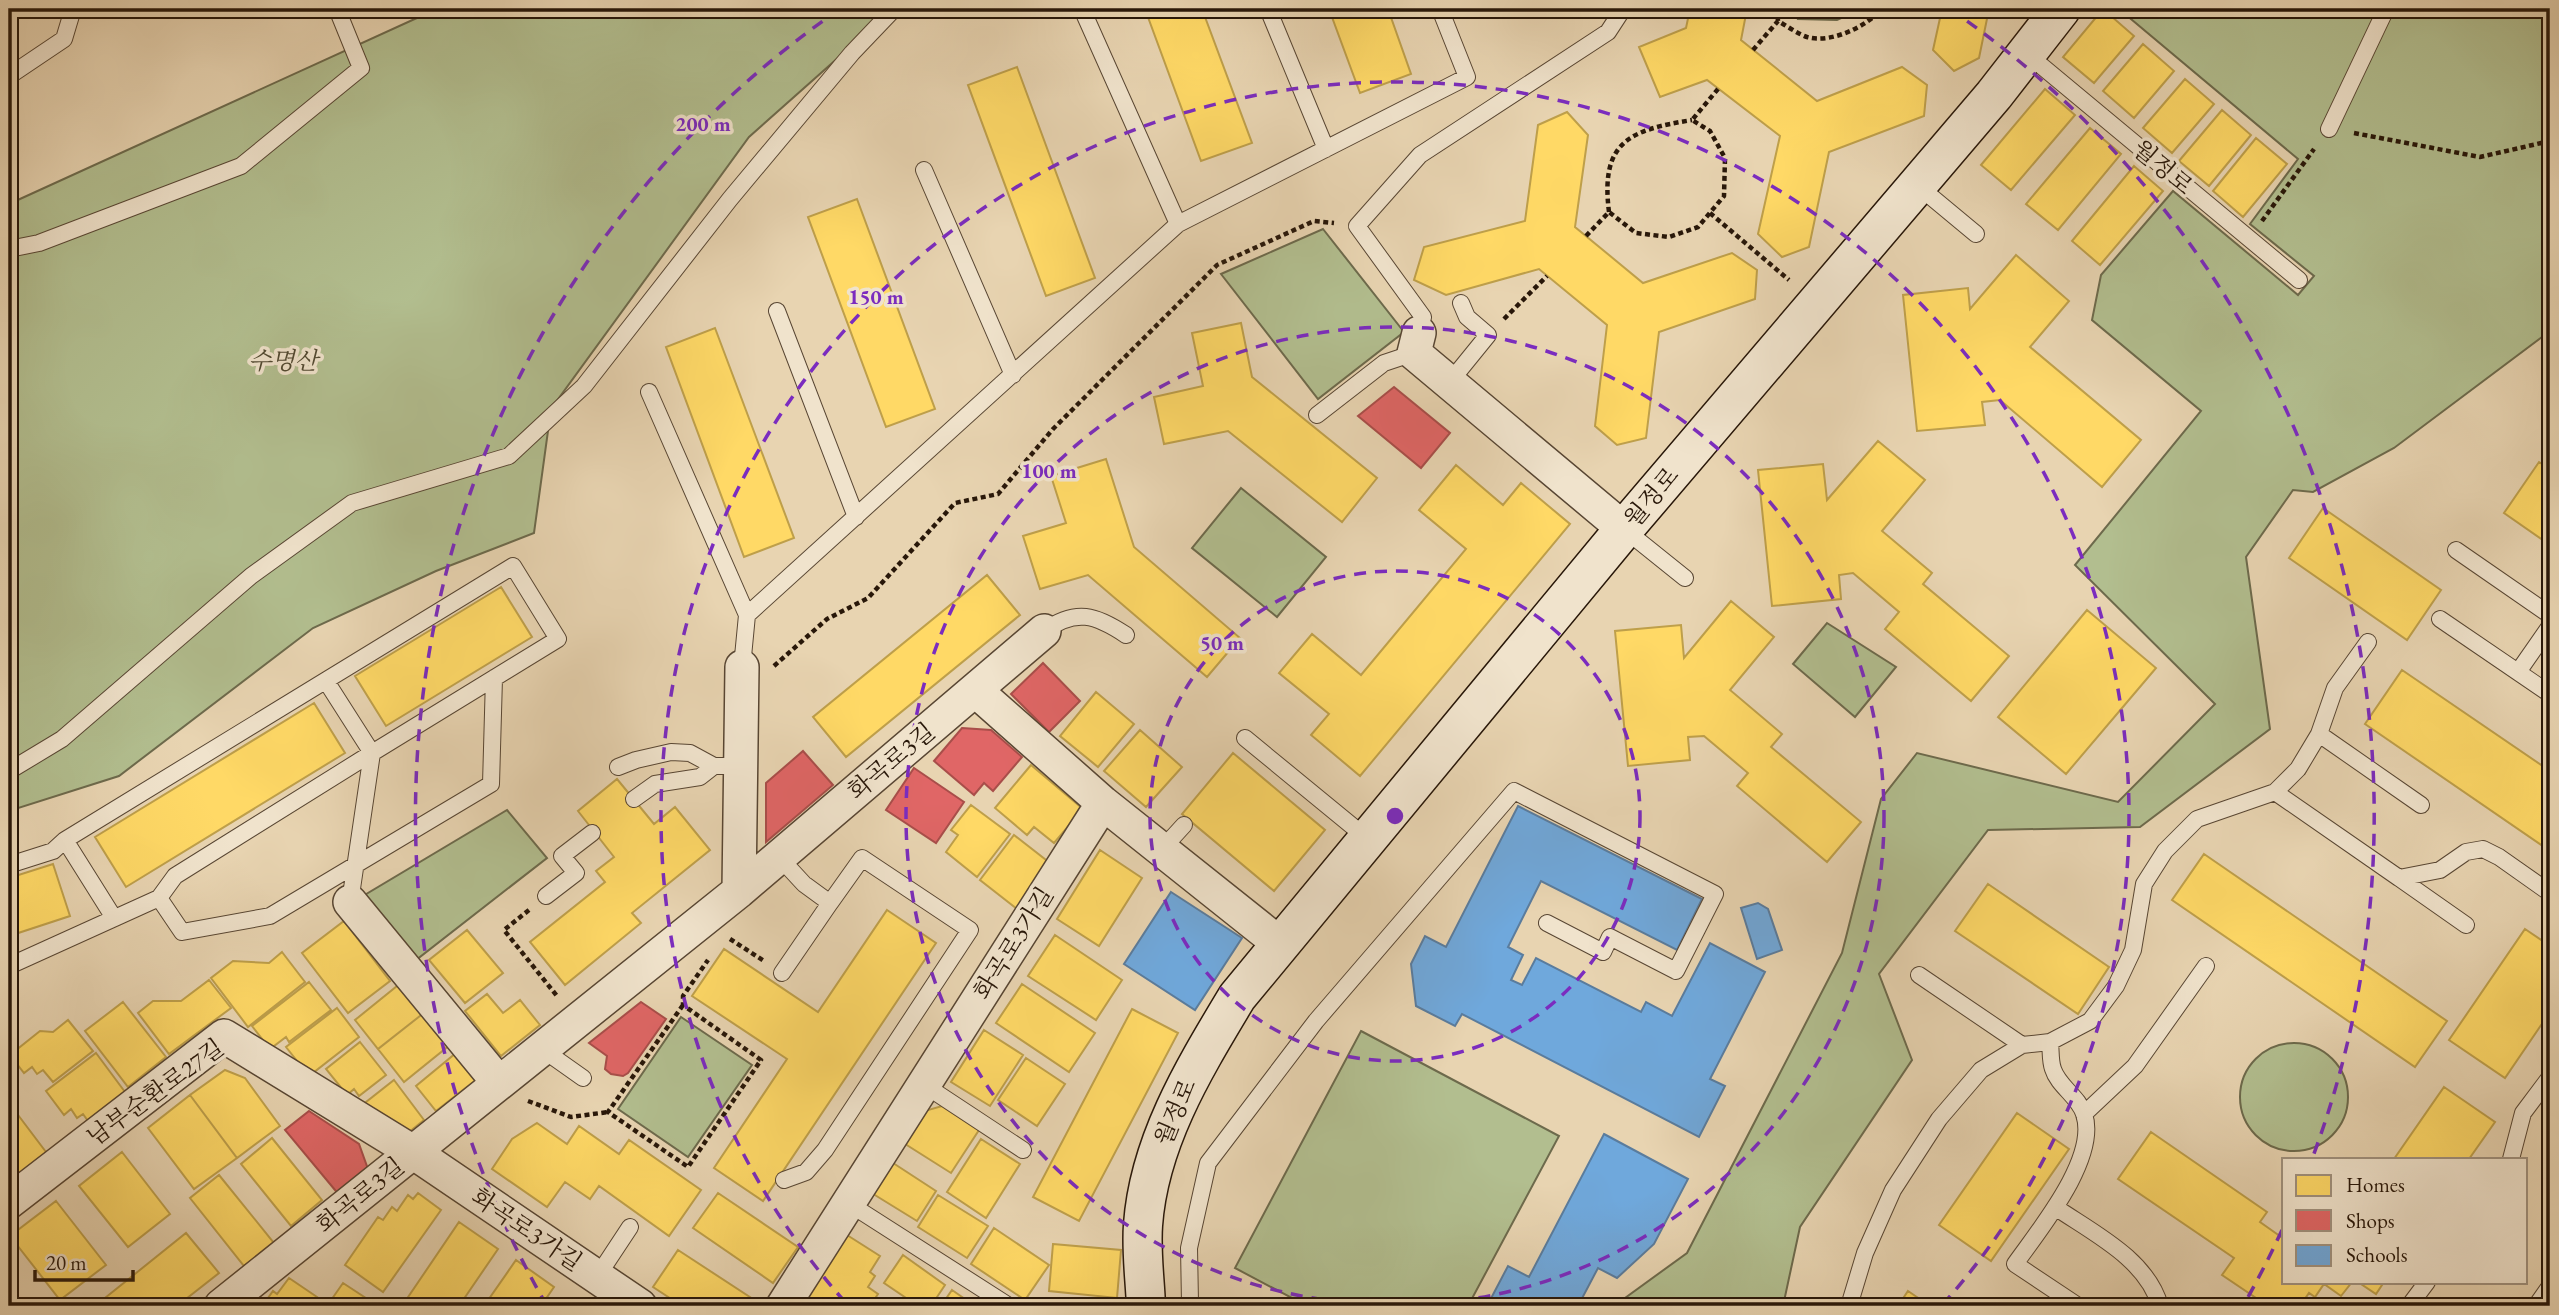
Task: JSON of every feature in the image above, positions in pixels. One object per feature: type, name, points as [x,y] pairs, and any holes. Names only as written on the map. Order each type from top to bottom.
[{"type":"street","name":"월정로","points":[[1146,1306],[1143,1224],[1159,1145],[1209,1044],[1237,997],[1625,528],[1917,185],[2062,9]]},
{"type":"street","points":[[1416,343],[1449,383],[1625,528]]},
{"type":"street","name":"화곡로3길","points":[[221,1306],[413,1152],[511,1091],[542,1049],[739,891],[1044,631]]},
{"type":"street","points":[[739,891],[727,766],[742,681]]},
{"type":"street","points":[[975,690],[1103,803],[1280,944]]},
{"type":"street","name":"화곡로3가길","points":[[783,1306],[1103,803]]},
{"type":"street","points":[[350,902],[511,1091]]},
{"type":"street","name":"남부순환로27길","points":[[9,1202],[224,1035],[413,1152]]},
{"type":"street","name":"화곡로3가길","points":[[413,1152],[640,1306]]},
{"type":"lane","points":[[9,76],[64,39],[73,9]]},
{"type":"lane","points":[[9,249],[39,243],[241,166],[361,68],[337,9]]},
{"type":"lane","points":[[9,771],[62,739],[251,576],[352,503],[509,456],[584,386],[730,200],[852,53],[894,9]]},
{"type":"lane","points":[[1082,9],[1178,224]]},
{"type":"lane","points":[[1268,9],[1326,149]]},
{"type":"lane","points":[[747,615],[1178,224],[1467,77],[1440,9]]},
{"type":"lane","points":[[1317,415],[1384,363],[1416,343],[1423,317],[1357,226],[1420,155],[1608,32],[1623,9]]},
{"type":"lane","points":[[2329,129],[2386,9]]},
{"type":"lane","name":"월정로","points":[[2026,53],[2299,280]]},
{"type":"lane","points":[[924,170],[1013,375]]},
{"type":"lane","points":[[1917,185],[1976,234]]},
{"type":"lane","points":[[1449,383],[1488,335],[1467,317],[1461,303]]},
{"type":"lane","points":[[777,312],[856,517]]},
{"type":"lane","points":[[649,392],[747,615],[742,681]]},
{"type":"lane","points":[[1625,528],[1685,578]]},
{"type":"lane","points":[[2456,551],[2550,615]]},
{"type":"lane","points":[[9,865],[53,850],[65,840],[513,566],[558,639],[175,876],[159,898],[9,966]]},
{"type":"lane","points":[[1044,631],[1060,620],[1080,616],[1105,621],[1126,635]]},
{"type":"lane","points":[[2440,619],[2550,694]]},
{"type":"lane","points":[[2518,672],[2550,626]]},
{"type":"lane","points":[[1849,1306],[1865,1253],[1894,1190],[1939,1119],[1981,1070],[2022,1045],[2050,1042],[2091,1021],[2116,986],[2133,950],[2144,884],[2165,851],[2197,818],[2275,792],[2298,769],[2319,734],[2335,688],[2368,642]]},
{"type":"lane","points":[[159,898],[182,932],[270,916],[491,784],[494,678]]},
{"type":"lane","points":[[326,681],[372,753],[350,902]]},
{"type":"lane","points":[[2319,734],[2421,805]]},
{"type":"lane","points":[[1245,738],[1368,839]]},
{"type":"lane","points":[[618,767],[671,752],[690,753],[727,766]]},
{"type":"lane","points":[[634,799],[655,783],[700,777],[727,766]]},
{"type":"lane","points":[[1188,1306],[1189,1248],[1208,1163],[1316,1021],[1514,791],[1715,894],[1676,971],[1610,937],[1602,952],[1547,923]]},
{"type":"lane","points":[[2275,792],[2466,925]]},
{"type":"lane","points":[[1161,849],[1184,825]]},
{"type":"lane","points":[[546,897],[576,873],[562,856],[592,833]]},
{"type":"lane","points":[[65,840],[114,918]]},
{"type":"lane","points":[[2399,878],[2440,870],[2466,852],[2483,849],[2550,893]]},
{"type":"lane","points":[[779,857],[804,884],[830,902]]},
{"type":"lane","points":[[782,973],[862,858],[970,929],[825,1150],[806,1172],[784,1180]]},
{"type":"lane","points":[[2084,1114],[2135,1066],[2206,966]]},
{"type":"lane","points":[[1920,975],[2022,1045]]},
{"type":"lane","points":[[2050,1042],[2053,1070],[2084,1114],[2085,1140],[2075,1169],[2055,1207],[2015,1264],[2078,1306]]},
{"type":"lane","points":[[542,1049],[583,1078]]},
{"type":"lane","points":[[2511,1158],[2523,1114],[2550,1077]]},
{"type":"lane","points":[[923,1084],[1023,1150]]},
{"type":"lane","points":[[848,1203],[1009,1306]]},
{"type":"lane","points":[[2055,1207],[2136,1266],[2151,1283],[2160,1306]]},
{"type":"lane","points":[[597,1277],[630,1227]]},
{"type":"lane","points":[[2409,1306],[2426,1284]]},
{"type":"lane","points":[[2536,1306],[2550,1286]]},
{"type":"path","points":[[1777,9],[1779,21]]},
{"type":"path","points":[[1779,21],[1809,37],[1834,35],[1858,28],[1882,9]]},
{"type":"path","points":[[1753,50],[1779,21]]},
{"type":"path","points":[[1692,120],[1718,89]]},
{"type":"path","points":[[1692,120],[1710,131],[1725,158],[1724,196],[1698,227],[1669,237],[1636,233],[1609,212],[1606,183],[1623,143],[1647,127],[1692,120]]},
{"type":"path","points":[[2249,239],[2329,129],[2480,157],[2550,141]]},
{"type":"path","points":[[1586,236],[1609,212]]},
{"type":"path","points":[[1710,213],[1816,303]]},
{"type":"path","points":[[742,681],[827,619],[868,598],[955,503],[998,494],[1053,429],[1217,265],[1314,221],[1357,226]]},
{"type":"path","points":[[1488,335],[1547,276]]},
{"type":"path","points":[[546,897],[504,930],[577,1021]]},
{"type":"path","points":[[725,935],[782,973]]},
{"type":"path","points":[[608,1112],[682,1006],[683,996],[711,955]]},
{"type":"path","points":[[511,1091],[571,1117],[608,1112],[688,1167],[761,1060],[682,1006]]},
{"type":"green space","name":"수명산","points":[[430,9],[893,9],[749,137],[551,409],[534,533],[436,571],[313,628],[119,776],[9,811],[9,204],[430,12]]},
{"type":"green space","points":[[1800,9],[1861,9],[1837,20],[1798,19]]},
{"type":"green space","points":[[2119,9],[2550,9],[2550,331],[2394,448],[2313,492],[2293,490],[2246,557],[2270,729],[2140,827],[1988,830],[1879,974],[1912,1060],[1800,1227],[1783,1306],[1614,1306],[1687,1253],[1842,953],[1881,799],[1917,753],[2118,802],[2215,704],[2075,565],[2201,411],[2092,320],[2101,275],[2173,191],[2298,295],[2314,276],[2250,224],[2298,159]]},
{"type":"green space","points":[[1323,229],[1404,332],[1318,399],[1221,274]]},
{"type":"green space","points":[[1241,488],[1326,557],[1277,617],[1192,548]]},
{"type":"green space","points":[[1827,623],[1896,667],[1855,717],[1793,664]]},
{"type":"green space","points":[[507,810],[547,858],[416,960],[363,896]]},
{"type":"green space","points":[[681,1017],[752,1065],[688,1157],[618,1109]]},
{"type":"green space","points":[[1361,1031],[1559,1136],[1468,1306],[1307,1306],[1235,1268]]},
{"type":"green space","points":[[2294,1043],[2315,1047],[2332,1059],[2344,1076],[2348,1097],[2344,1118],[2332,1135],[2315,1147],[2294,1151],[2273,1147],[2256,1135],[2244,1118],[2240,1097],[2244,1076],[2256,1059],[2273,1047]]},
{"type":"building: Homes","points":[[1145,9],[1202,9],[1252,143],[1201,161]]},
{"type":"building: Homes","points":[[1329,9],[1388,9],[1411,74],[1360,93]]},
{"type":"building: Homes","points":[[1690,9],[1747,9],[1741,40],[1817,101],[1902,67],[1927,85],[1924,116],[1829,152],[1809,247],[1782,257],[1758,234],[1780,136],[1707,80],[1660,97],[1639,47],[1686,28]]},
{"type":"building: Homes","points":[[1942,9],[1989,9],[1979,58],[1954,71],[1933,50]]},
{"type":"building: Homes","points":[[2103,9],[2134,36],[2094,83],[2063,57]]},
{"type":"building: Homes","points":[[2143,44],[2174,71],[2134,118],[2103,91]]},
{"type":"building: Homes","points":[[1017,67],[1095,278],[1046,296],[968,85]]},
{"type":"building: Homes","points":[[2185,79],[2214,104],[2172,153],[2143,128]]},
{"type":"building: Homes","points":[[2045,89],[2075,115],[2011,190],[1981,165]]},
{"type":"building: Homes","points":[[2222,110],[2251,135],[2209,186],[2179,161]]},
{"type":"building: Homes","points":[[1567,112],[1588,135],[1575,227],[1643,283],[1732,253],[1757,270],[1755,299],[1659,332],[1646,438],[1617,445],[1595,426],[1607,325],[1539,269],[1446,295],[1414,280],[1424,247],[1525,221],[1538,125]]},
{"type":"building: Homes","points":[[2090,128],[2121,154],[2058,230],[2026,204]]},
{"type":"building: Homes","points":[[2256,138],[2287,164],[2243,217],[2213,191]]},
{"type":"building: Homes","points":[[2134,166],[2163,191],[2100,265],[2072,241]]},
{"type":"building: Homes","points":[[857,199],[935,409],[886,427],[808,217]]},
{"type":"building: Homes","points":[[2016,255],[2069,301],[2030,347],[2141,440],[2102,487],[2000,400],[1982,402],[1985,425],[1917,431],[1903,295],[1968,288],[1970,309]]},
{"type":"building: Homes","points":[[1241,323],[1252,377],[1377,478],[1342,522],[1228,431],[1164,444],[1154,397],[1203,386],[1192,333]]},
{"type":"building: Homes","points":[[715,328],[794,538],[744,557],[666,347]]},
{"type":"building: Homes","points":[[1878,441],[1925,480],[1882,531],[1932,573],[1923,584],[2009,656],[1971,701],[1885,629],[1899,612],[1853,573],[1839,575],[1841,599],[1772,606],[1758,470],[1823,464],[1827,500]]},
{"type":"building: Homes","points":[[1106,459],[1134,547],[1240,638],[1207,677],[1088,575],[1040,589],[1023,536],[1066,523],[1051,476]]},
{"type":"building: Homes","points":[[2539,462],[2550,469],[2550,545],[2504,513]]},
{"type":"building: Homes","points":[[1456,465],[1503,505],[1521,483],[1570,524],[1360,776],[1311,735],[1329,714],[1279,673],[1312,634],[1361,675],[1466,549],[1419,510]]},
{"type":"building: Homes","points":[[2323,508],[2441,590],[2407,640],[2289,558]]},
{"type":"building: Homes","points":[[987,575],[1020,615],[846,757],[813,717]]},
{"type":"building: Homes","points":[[501,587],[532,637],[386,726],[355,676]]},
{"type":"building: Homes","points":[[1731,601],[1774,637],[1730,690],[1782,734],[1771,747],[1861,822],[1827,862],[1737,786],[1748,773],[1704,736],[1688,737],[1690,760],[1628,766],[1615,631],[1681,625],[1684,658]]},
{"type":"building: Homes","points":[[2087,610],[2156,668],[2066,774],[1998,717]]},
{"type":"building: Homes","points":[[2402,670],[2550,771],[2550,851],[2365,724]]},
{"type":"building: Homes","points":[[1096,692],[1134,724],[1098,767],[1060,736]]},
{"type":"building: Homes","points":[[314,703],[345,753],[126,887],[95,837]]},
{"type":"building: Homes","points":[[1140,730],[1182,767],[1146,807],[1104,771]]},
{"type":"building: Homes","points":[[1233,753],[1325,830],[1274,891],[1182,814]]},
{"type":"building: Homes","points":[[1031,765],[1083,809],[1054,843],[1034,827],[1027,835],[995,808]]},
{"type":"building: Homes","points":[[617,779],[654,824],[675,807],[710,850],[632,913],[641,923],[565,985],[530,942],[605,882],[596,871],[614,857],[578,811]]},
{"type":"building: Homes","points":[[971,805],[1010,834],[977,877],[946,852],[958,835],[951,830]]},
{"type":"building: Homes","points":[[1014,835],[1055,867],[1021,912],[980,880]]},
{"type":"building: Homes","points":[[1100,850],[1142,878],[1099,946],[1057,919]]},
{"type":"building: Homes","points":[[2204,854],[2447,1021],[2415,1067],[2172,900]]},
{"type":"building: Homes","points":[[53,864],[70,916],[9,936],[9,878]]},
{"type":"building: Homes","points":[[1988,884],[2109,967],[2078,1014],[1955,931]]},
{"type":"building: Homes","points":[[887,910],[936,943],[763,1201],[714,1168],[787,1059],[692,996],[724,949],[818,1012]]},
{"type":"building: Homes","points":[[344,921],[390,981],[348,1013],[302,953]]},
{"type":"building: Homes","points":[[2525,929],[2550,946],[2550,1012],[2505,1078],[2449,1040]]},
{"type":"building: Homes","points":[[467,930],[503,973],[465,1003],[429,960]]},
{"type":"building: Homes","points":[[1055,935],[1122,980],[1096,1020],[1028,976]]},
{"type":"building: Homes","points":[[282,952],[305,982],[248,1027],[211,978],[233,961],[269,963]]},
{"type":"building: Homes","points":[[209,980],[231,1008],[169,1054],[138,1013],[153,1001],[181,1001]]},
{"type":"building: Homes","points":[[309,982],[331,1010],[289,1042],[286,1037],[270,1049],[252,1026]]},
{"type":"building: Homes","points":[[402,982],[425,1012],[378,1049],[355,1020]]},
{"type":"building: Homes","points":[[1022,984],[1095,1033],[1069,1072],[996,1023]]},
{"type":"building: Homes","points":[[487,994],[503,1013],[520,1000],[540,1025],[501,1056],[465,1011]]},
{"type":"building: Homes","points":[[123,1002],[166,1057],[128,1087],[85,1031]]},
{"type":"building: Homes","points":[[337,1008],[359,1037],[309,1076],[286,1047]]},
{"type":"building: Homes","points":[[1132,1009],[1178,1033],[1079,1221],[1033,1197]]},
{"type":"building: Homes","points":[[425,1012],[451,1044],[404,1082],[378,1049]]},
{"type":"building: Homes","points":[[68,1020],[93,1051],[53,1082],[43,1070],[37,1074],[32,1067],[24,1073],[10,1055],[40,1031],[53,1032]]},
{"type":"building: Homes","points":[[984,1030],[1023,1055],[990,1106],[951,1082]]},
{"type":"building: Homes","points":[[360,1042],[386,1075],[359,1096],[354,1089],[347,1095],[326,1069]]},
{"type":"building: Homes","points":[[96,1053],[125,1092],[88,1121],[83,1114],[77,1118],[71,1109],[64,1115],[46,1091]]},
{"type":"building: Homes","points":[[456,1053],[477,1079],[436,1111],[416,1086]]},
{"type":"building: Homes","points":[[1026,1058],[1065,1084],[1037,1126],[998,1100]]},
{"type":"building: Homes","points":[[225,1070],[245,1078],[280,1126],[237,1158],[190,1095]]},
{"type":"building: Homes","points":[[394,1080],[424,1120],[403,1137],[361,1106]]},
{"type":"building: Homes","points":[[2444,1087],[2495,1122],[2470,1158],[2395,1158]]},
{"type":"building: Homes","points":[[190,1095],[237,1158],[194,1189],[148,1128]]},
{"type":"building: Homes","points":[[9,1103],[49,1156],[9,1186]]},
{"type":"building: Homes","points":[[942,1106],[979,1130],[951,1173],[902,1142],[921,1112]]},
{"type":"building: Homes","points":[[2017,1113],[2069,1149],[1991,1261],[1939,1225]]},
{"type":"building: Homes","points":[[537,1123],[567,1144],[579,1126],[619,1154],[629,1140],[701,1190],[669,1236],[599,1186],[590,1199],[565,1182],[547,1207],[492,1169],[512,1139]]},
{"type":"building: Homes","points":[[2151,1132],[2267,1212],[2260,1222],[2282,1238],[2282,1284],[2324,1284],[2315,1297],[2309,1293],[2300,1306],[2268,1306],[2222,1275],[2234,1258],[2118,1179]]},
{"type":"building: Homes","points":[[272,1138],[322,1200],[291,1226],[241,1164]]},
{"type":"building: Homes","points":[[981,1139],[1020,1164],[986,1218],[947,1192]]},
{"type":"building: Homes","points":[[122,1152],[170,1214],[128,1247],[79,1186]]},
{"type":"building: Homes","points":[[890,1161],[936,1191],[917,1221],[870,1192]]},
{"type":"building: Homes","points":[[219,1175],[274,1243],[244,1266],[190,1198]]},
{"type":"building: Homes","points":[[418,1193],[441,1210],[383,1292],[345,1265],[378,1217],[383,1220],[392,1207],[397,1211],[408,1195],[413,1199]]},
{"type":"building: Homes","points":[[718,1193],[798,1247],[773,1283],[693,1228]]},
{"type":"building: Homes","points":[[938,1195],[988,1226],[967,1258],[918,1227]]},
{"type":"building: Homes","points":[[56,1201],[106,1265],[60,1300],[10,1236]]},
{"type":"building: Homes","points":[[459,1222],[498,1249],[459,1306],[402,1306]]},
{"type":"building: Homes","points":[[994,1228],[1049,1265],[1025,1300],[971,1264]]},
{"type":"building: Homes","points":[[186,1233],[219,1273],[177,1306],[95,1306]]},
{"type":"building: Homes","points":[[847,1235],[880,1256],[870,1272],[875,1276],[868,1287],[878,1294],[870,1306],[810,1306],[803,1301]]},
{"type":"building: Homes","points":[[1053,1244],[1121,1250],[1117,1298],[1049,1291]]},
{"type":"building: Homes","points":[[678,1250],[759,1303],[757,1306],[682,1306],[653,1287]]},
{"type":"building: Homes","points":[[903,1255],[945,1285],[931,1306],[918,1306],[884,1283]]},
{"type":"building: Homes","points":[[516,1260],[554,1287],[541,1306],[484,1306]]},
{"type":"building: Homes","points":[[289,1278],[317,1297],[311,1306],[255,1306],[258,1302],[263,1305],[273,1291],[277,1294]]},
{"type":"building: Homes","points":[[343,1283],[378,1306],[327,1306]]},
{"type":"building: Homes","points":[[2324,1284],[2350,1284],[2341,1296]]},
{"type":"building: Homes","points":[[2361,1284],[2383,1284],[2376,1294]]},
{"type":"building: Homes","points":[[9,1287],[24,1306],[9,1306]]},
{"type":"building: Homes","points":[[952,1290],[975,1306],[941,1306]]},
{"type":"building: Homes","points":[[1908,1291],[1930,1306],[1898,1306]]},
{"type":"building: Shops","points":[[1394,387],[1450,433],[1421,468],[1358,416]]},
{"type":"building: Shops","points":[[1043,663],[1080,701],[1049,732],[1011,694]]},
{"type":"building: Shops","points":[[962,728],[991,730],[1022,757],[993,791],[984,783],[974,795],[934,761]]},
{"type":"building: Shops","points":[[803,751],[833,785],[766,842],[766,783]]},
{"type":"building: Shops","points":[[914,768],[964,802],[936,843],[886,810]]},
{"type":"building: Shops","points":[[641,1002],[666,1019],[628,1073],[623,1076],[611,1074],[605,1069],[607,1056],[589,1043]]},
{"type":"building: Shops","points":[[309,1111],[359,1144],[369,1172],[340,1196],[285,1130]]},
{"type":"building: Schools","points":[[1518,806],[1702,899],[1677,950],[1541,881],[1508,947],[1523,955],[1511,980],[1522,985],[1536,958],[1641,1012],[1646,1002],[1672,1016],[1710,943],[1765,972],[1710,1079],[1725,1086],[1699,1137],[1462,1014],[1455,1026],[1416,1006],[1411,964],[1425,936],[1446,947]]},
{"type":"building: Schools","points":[[1171,892],[1242,938],[1195,1010],[1124,964]]},
{"type":"building: Schools","points":[[1758,903],[1768,909],[1782,950],[1757,959],[1741,908]]},
{"type":"building: Schools","points":[[1604,1134],[1688,1179],[1654,1244],[1617,1278],[1598,1268],[1578,1306],[1487,1306],[1508,1266],[1529,1277]]}]
